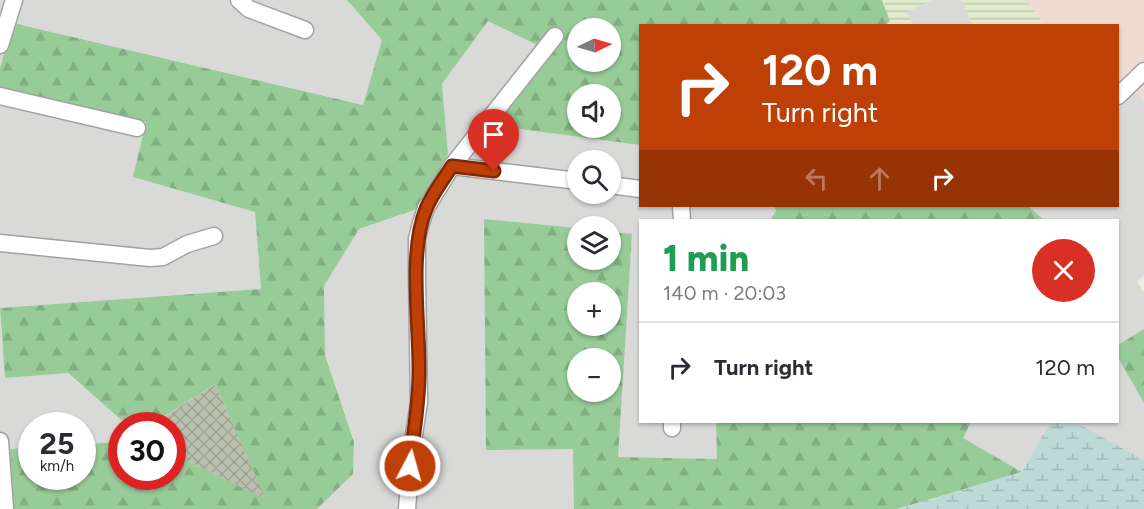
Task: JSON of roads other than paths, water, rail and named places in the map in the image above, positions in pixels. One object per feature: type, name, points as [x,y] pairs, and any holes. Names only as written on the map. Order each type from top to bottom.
[{"type":"street","points":[[0,42],[14,0]]},
{"type":"street","points":[[239,0],[249,9],[304,30]]},
{"type":"street","points":[[407,509],[412,448],[419,402],[417,239],[426,208],[452,166],[555,36]]},
{"type":"street","points":[[1119,95],[1144,71]]},
{"type":"street","points":[[0,96],[137,128]]},
{"type":"street","points":[[452,166],[567,180]]},
{"type":"street","points":[[621,186],[639,189]]},
{"type":"street","points":[[0,243],[156,258],[163,257],[187,244],[214,236]]},
{"type":"street","points":[[0,441],[5,509]]}]
